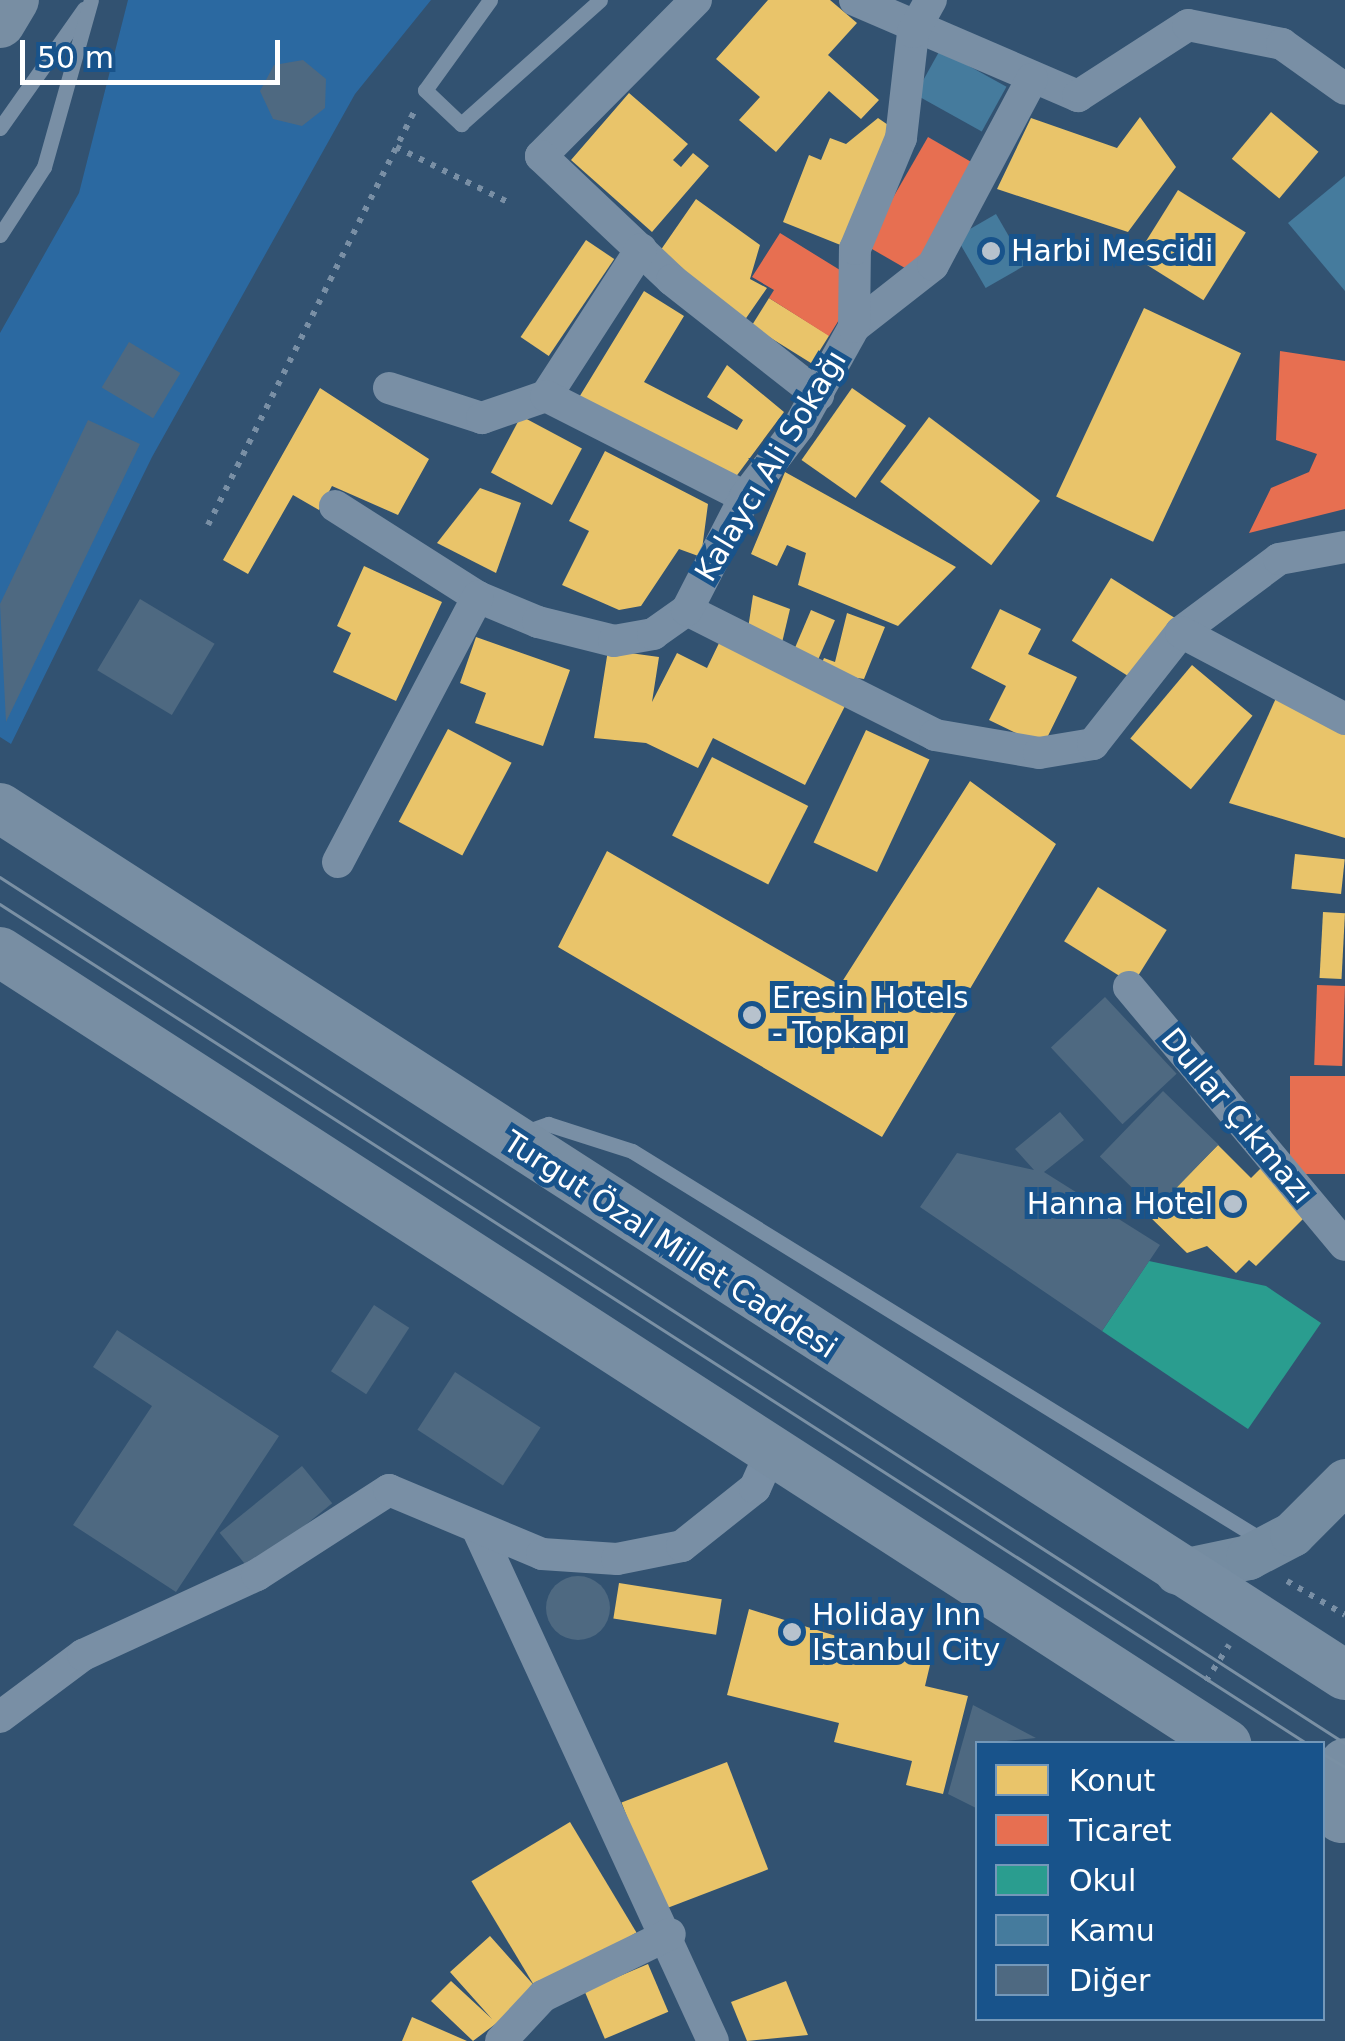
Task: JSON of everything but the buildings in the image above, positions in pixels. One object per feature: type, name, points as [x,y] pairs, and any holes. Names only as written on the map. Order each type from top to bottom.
[{"type":"main road","points":[[0,22],[14,0]]},
{"type":"main road","name":"Turgut Özal Millet Caddesi","points":[[0,808],[505,1140],[1345,1675]]},
{"type":"main road","points":[[0,952],[770,1454],[1221,1741]]},
{"type":"main road","points":[[1178,1572],[1259,1551],[1329,1504],[1345,1481]]},
{"type":"main road","points":[[1338,1817],[1345,1763]]},
{"type":"street","points":[[696,0],[541,156],[642,248],[818,394]]},
{"type":"street","points":[[855,0],[913,32],[1078,96],[1097,92],[1164,34],[1188,25],[1282,44],[1345,89]]},
{"type":"street","points":[[913,32],[932,0]]},
{"type":"street","name":"Kalaycı Ali Sokağı","points":[[687,610],[745,497],[818,394],[854,327],[855,248],[901,138],[913,32]]},
{"type":"street","points":[[854,327],[933,265],[1032,79]]},
{"type":"street","points":[[389,388],[482,418],[546,396],[642,248]]},
{"type":"street","points":[[546,396],[745,497]]},
{"type":"street","points":[[335,506],[478,598],[614,641],[653,634],[687,610],[935,735],[1039,754],[1093,744],[1180,632],[1279,559],[1345,547]]},
{"type":"street","points":[[338,862],[478,598]]},
{"type":"street","points":[[1180,632],[1345,719]]},
{"type":"street","name":"Dullar Çıkmazı","points":[[1129,987],[1345,1245]]},
{"type":"street","points":[[0,1717],[82,1655],[257,1575],[389,1490],[542,1554],[617,1559],[682,1546],[755,1488],[770,1454]]},
{"type":"street","points":[[478,1530],[670,1934],[714,2041]]},
{"type":"street","points":[[501,2041],[543,1996],[670,1934]]},
{"type":"lane","points":[[0,128],[91,0]]},
{"type":"lane","points":[[0,235],[44,167],[91,0]]},
{"type":"lane","points":[[490,0],[425,90],[460,124],[600,0]]},
{"type":"lane","points":[[505,1140],[548,1124],[632,1151],[1259,1551]]},
{"type":"path","points":[[208,525],[425,90]]},
{"type":"path","points":[[396,147],[510,203]]},
{"type":"path","points":[[1259,1551],[1345,1615]]},
{"type":"shaded area","points":[[128,0],[431,0],[355,94],[152,457],[11,744],[0,737],[0,333],[79,193]]},
{"type":"tram line","points":[[0,877],[1345,1743]]},
{"type":"tram line","points":[[0,904],[1303,1741]]},
{"type":"tram line","points":[[1325,1755],[1345,1767]]},
{"type":"place","name":"Harbi Mescidi","points":[[991,251]]},
{"type":"place","name":"Eresin Hotels - Topkapı","points":[[752,1015]]},
{"type":"place","name":"Hanna Hotel","points":[[1233,1204]]},
{"type":"place","name":"Holiday Inn Istanbul City","points":[[792,1632]]}]
